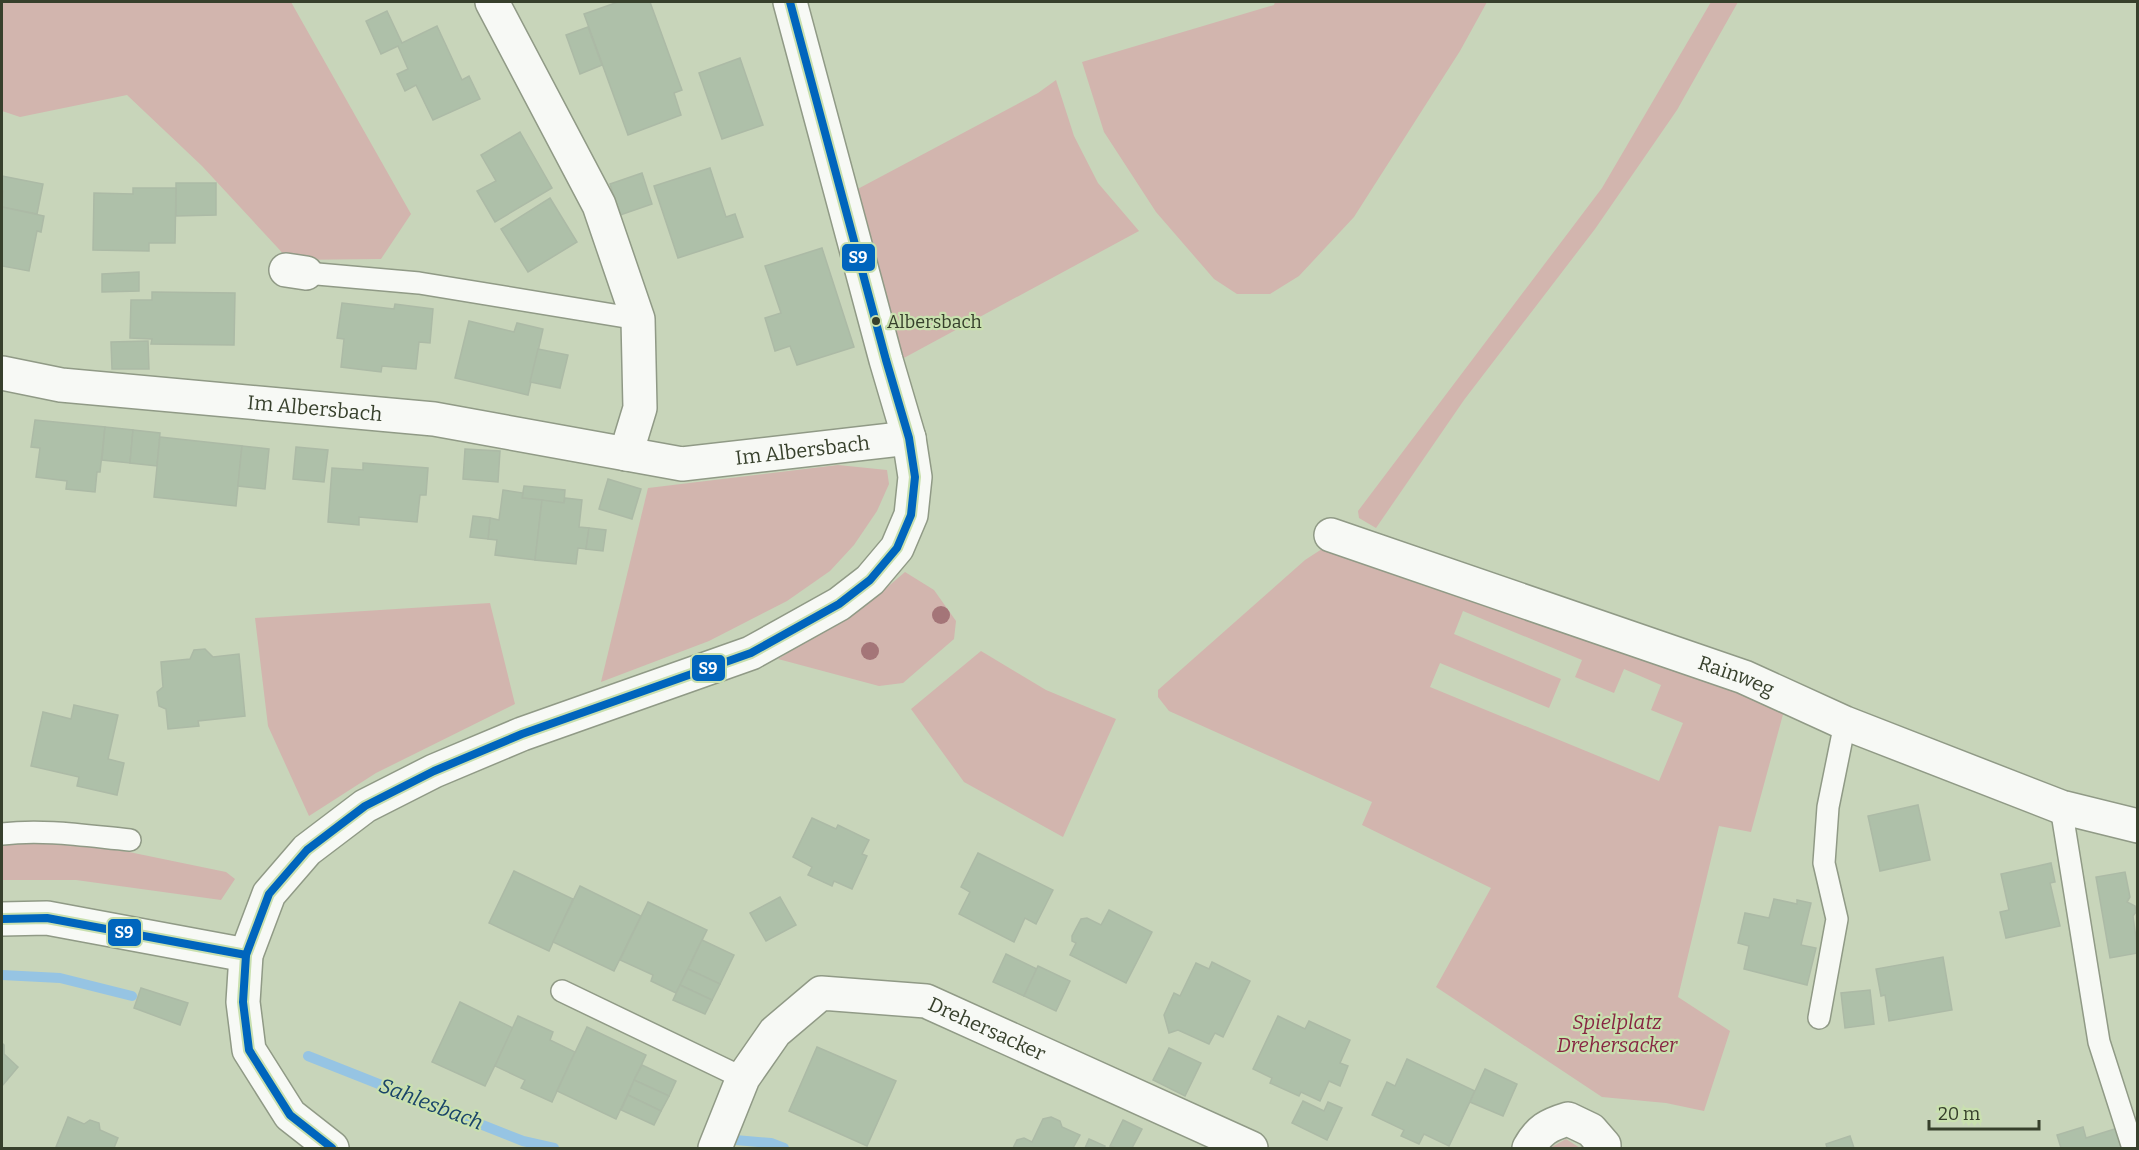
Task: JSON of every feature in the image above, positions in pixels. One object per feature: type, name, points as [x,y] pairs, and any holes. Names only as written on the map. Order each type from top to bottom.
[{"type":"street","points":[[492,2],[599,205],[638,319],[640,408],[626,454]]},
{"type":"street","points":[[332,1149],[290,1115],[249,1050],[243,1002],[246,955],[269,894],[307,850],[365,806],[434,771],[522,734],[751,653],[839,604],[870,580],[897,548],[911,515],[915,477],[909,438],[790,2]]},
{"type":"street","name":"Im Albersbach","points":[[2,373],[61,385],[434,419],[682,464],[909,438]]},
{"type":"street","name":"Rainweg","points":[[1331,535],[1744,677],[1845,723],[2061,807],[2136,819]]},
{"type":"street","points":[[2,919],[47,918],[246,955]]},
{"type":"street","name":"Drehersacker","points":[[715,1149],[743,1078],[775,1032],[821,993],[926,1000],[1251,1149]]},
{"type":"street","points":[[1529,1149],[1536,1136],[1552,1124],[1568,1119],[1591,1130],[1604,1145],[1604,1149]]},
{"type":"lane","points":[[296,271],[419,283],[638,319]]},
{"type":"lane","points":[[1819,1018],[1837,919],[1824,863],[1828,807],[1845,723]]},
{"type":"lane","points":[[2061,807],[2098,1042],[2133,1149]]},
{"type":"lane","points":[[2,834],[24,831],[49,832],[130,840]]},
{"type":"lane","points":[[562,991],[743,1078]]},
{"type":"green space","points":[[2,2],[291,2],[411,214],[381,259],[289,260],[202,166],[127,95],[20,117],[2,111]]},
{"type":"green space","points":[[1275,2],[1487,2],[1460,51],[1354,217],[1299,276],[1270,294],[1237,294],[1214,279],[1156,212],[1104,132],[1082,62],[1274,5]]},
{"type":"green space","points":[[1711,2],[1738,2],[1677,110],[1595,229],[1464,400],[1376,528],[1359,518],[1358,511],[1602,188]]},
{"type":"green space","points":[[1056,80],[1074,136],[1098,183],[1139,231],[902,359],[852,192],[1038,93]]},
{"type":"green space","points":[[838,465],[887,470],[889,484],[877,511],[854,545],[830,571],[787,601],[709,641],[601,682],[648,488]]},
{"type":"green space","name":"Spielplatz Drehersacker","points":[[1325,547],[1785,707],[1751,832],[1719,826],[1678,997],[1730,1031],[1704,1111],[1666,1103],[1602,1097],[1436,987],[1491,888],[1362,825],[1372,802],[1169,711],[1158,697],[1158,690],[1305,560]],"holes":[[[1463,611],[1582,660],[1575,677],[1614,693],[1624,669],[1661,685],[1651,710],[1683,723],[1659,781],[1430,687],[1440,663],[1549,708],[1561,679],[1454,634]]]},
{"type":"green space","points":[[905,572],[934,590],[956,621],[954,639],[903,683],[879,686],[778,659],[870,602]]},
{"type":"green space","points":[[490,603],[515,704],[376,773],[309,816],[268,726],[255,618]]},
{"type":"green space","points":[[981,651],[1046,690],[1116,719],[1063,837],[964,782],[911,709]]},
{"type":"green space","points":[[2,841],[54,841],[129,852],[226,872],[235,879],[221,900],[76,880],[2,880]]},
{"type":"green space","points":[[1566,1139],[1580,1148],[1550,1148]]},
{"type":"building","points":[[618,2],[650,2],[682,90],[674,93],[681,115],[628,135],[584,14]]},
{"type":"building","points":[[387,11],[402,43],[437,26],[462,80],[469,76],[480,99],[433,120],[416,85],[405,91],[397,74],[408,69],[398,46],[381,54],[366,21]]},
{"type":"building","points":[[588,27],[602,65],[580,74],[566,35]]},
{"type":"building","points":[[740,58],[763,125],[722,139],[699,73]]},
{"type":"building","points":[[520,132],[552,188],[495,222],[477,191],[496,181],[481,155]]},
{"type":"building","points":[[710,168],[726,217],[735,214],[743,237],[678,258],[654,186]]},
{"type":"building","points":[[642,173],[652,204],[620,215],[610,184]]},
{"type":"building","points":[[2,176],[43,184],[37,214],[2,207]]},
{"type":"building","points":[[176,183],[216,183],[216,215],[176,216]]},
{"type":"building","points":[[133,188],[176,188],[175,243],[149,243],[149,251],[93,250],[94,193],[133,194]]},
{"type":"building","points":[[550,198],[577,242],[528,272],[501,229]]},
{"type":"building","points":[[2,207],[44,216],[41,232],[37,231],[29,271],[2,266]]},
{"type":"building","points":[[822,248],[854,347],[797,365],[790,346],[775,351],[765,318],[781,313],[765,266]]},
{"type":"building","points":[[139,272],[139,291],[102,292],[102,274]]},
{"type":"building","points":[[152,292],[235,293],[234,345],[151,344],[152,339],[130,338],[131,300],[152,300]]},
{"type":"building","points":[[342,303],[394,309],[395,304],[433,309],[430,343],[419,342],[416,369],[382,366],[381,372],[341,367],[344,339],[337,338]]},
{"type":"building","points":[[469,321],[514,332],[517,323],[543,329],[528,395],[455,378]]},
{"type":"building","points":[[148,341],[149,369],[112,369],[111,342]]},
{"type":"building","points":[[538,349],[568,355],[560,388],[530,382]]},
{"type":"building","points":[[35,420],[105,427],[100,472],[97,472],[95,492],[66,489],[67,481],[36,477],[40,448],[31,447]]},
{"type":"building","points":[[105,427],[133,430],[130,463],[102,460]]},
{"type":"building","points":[[133,430],[160,433],[157,466],[130,463]]},
{"type":"building","points":[[160,437],[242,446],[236,506],[154,497]]},
{"type":"building","points":[[242,446],[269,449],[265,489],[238,486]]},
{"type":"building","points":[[296,447],[328,450],[324,482],[293,479]]},
{"type":"building","points":[[465,449],[500,451],[498,482],[463,479]]},
{"type":"building","points":[[363,463],[428,468],[426,495],[420,495],[417,522],[359,517],[359,525],[328,522],[332,468],[363,470]]},
{"type":"building","points":[[608,479],[641,489],[632,519],[599,509]]},
{"type":"building","points":[[524,486],[565,490],[564,503],[522,498]]},
{"type":"building","points":[[503,490],[523,493],[522,498],[542,500],[535,560],[495,555],[497,540],[488,539],[490,518],[499,520]]},
{"type":"building","points":[[565,498],[582,500],[579,527],[589,528],[586,549],[578,548],[576,564],[535,560],[542,500],[564,503]]},
{"type":"building","points":[[473,516],[490,518],[488,539],[470,537]]},
{"type":"building","points":[[589,528],[606,530],[603,551],[586,549]]},
{"type":"building","points":[[205,649],[213,657],[239,654],[245,716],[198,721],[199,726],[168,729],[166,709],[159,706],[157,692],[163,687],[161,662],[190,659],[194,650]]},
{"type":"building","points":[[74,705],[118,715],[108,759],[124,763],[117,795],[77,786],[79,777],[31,766],[43,712],[71,719]]},
{"type":"building","points":[[1918,805],[1930,860],[1880,871],[1868,816]]},
{"type":"building","points":[[812,818],[836,829],[838,825],[869,840],[862,854],[867,856],[852,889],[834,881],[832,886],[808,875],[812,867],[793,857]]},
{"type":"building","points":[[978,853],[1053,890],[1036,924],[1025,918],[1014,942],[959,914],[970,892],[961,887]]},
{"type":"building","points":[[2051,863],[2055,882],[2050,883],[2060,926],[2006,938],[2000,912],[2009,910],[2001,874]]},
{"type":"building","points":[[514,871],[573,899],[549,951],[489,923]]},
{"type":"building","points":[[2125,872],[2130,897],[2127,902],[2135,906],[2136,912],[2133,916],[2138,953],[2110,958],[2096,877]]},
{"type":"building","points":[[580,886],[641,916],[614,971],[553,942]]},
{"type":"building","points":[[780,897],[796,925],[766,941],[750,913]]},
{"type":"building","points":[[1774,899],[1797,904],[1797,900],[1811,903],[1801,945],[1816,948],[1807,985],[1744,969],[1749,946],[1738,943],[1745,913],[1769,918]]},
{"type":"building","points":[[648,902],[707,930],[676,993],[651,981],[653,975],[620,960]]},
{"type":"building","points":[[1109,910],[1152,932],[1126,983],[1070,955],[1076,943],[1072,941],[1072,936],[1081,919],[1087,918],[1101,925]]},
{"type":"building","points":[[702,940],[734,955],[720,984],[688,969]]},
{"type":"building","points":[[1006,954],[1037,969],[1024,996],[993,982]]},
{"type":"building","points":[[1943,957],[1952,1010],[1889,1021],[1885,995],[1881,996],[1876,969]]},
{"type":"building","points":[[1212,962],[1250,981],[1223,1037],[1215,1033],[1209,1044],[1178,1030],[1169,1033],[1164,1015],[1174,993],[1180,996],[1196,963],[1209,969]]},
{"type":"building","points":[[1038,966],[1070,981],[1056,1011],[1024,996]]},
{"type":"building","points":[[688,969],[720,984],[712,1000],[680,985]]},
{"type":"building","points":[[680,985],[712,1000],[705,1014],[673,1000]]},
{"type":"building","points":[[141,988],[188,1003],[180,1025],[134,1008]]},
{"type":"building","points":[[1870,990],[1874,1024],[1845,1028],[1841,993]]},
{"type":"building","points":[[460,1002],[513,1028],[485,1086],[432,1062]]},
{"type":"building","points":[[518,1016],[553,1032],[550,1040],[575,1052],[552,1102],[521,1088],[525,1080],[495,1066]]},
{"type":"building","points":[[1278,1016],[1305,1029],[1309,1021],[1350,1040],[1340,1063],[1348,1066],[1340,1086],[1329,1081],[1320,1101],[1301,1092],[1299,1096],[1270,1083],[1272,1078],[1253,1069]]},
{"type":"building","points":[[587,1027],[646,1055],[616,1119],[557,1091]]},
{"type":"building","points":[[2,1043],[4,1054],[18,1067],[2,1086]]},
{"type":"building","points":[[817,1047],[896,1081],[867,1146],[789,1111]]},
{"type":"building","points":[[1169,1048],[1201,1063],[1185,1096],[1153,1080]]},
{"type":"building","points":[[1407,1059],[1475,1091],[1449,1146],[1424,1134],[1419,1144],[1401,1136],[1404,1130],[1372,1115],[1387,1082],[1395,1086]]},
{"type":"building","points":[[642,1065],[676,1081],[669,1096],[634,1080]]},
{"type":"building","points":[[1485,1069],[1517,1084],[1503,1116],[1470,1102]]},
{"type":"building","points":[[634,1080],[669,1096],[661,1111],[628,1095]]},
{"type":"building","points":[[628,1095],[661,1111],[654,1125],[621,1110]]},
{"type":"building","points":[[1303,1101],[1324,1111],[1328,1102],[1342,1108],[1327,1140],[1292,1123]]},
{"type":"building","points":[[68,1117],[84,1124],[90,1120],[99,1123],[100,1130],[118,1138],[114,1148],[56,1147]]},
{"type":"building","points":[[1051,1117],[1060,1121],[1062,1127],[1080,1135],[1073,1148],[1013,1148],[1017,1140],[1024,1138],[1032,1142],[1043,1119]]},
{"type":"building","points":[[1123,1120],[1142,1129],[1132,1148],[1110,1146]]},
{"type":"building","points":[[2083,1127],[2086,1138],[2121,1127],[2127,1148],[2061,1148],[2057,1135]]},
{"type":"building","points":[[1850,1136],[1854,1148],[1827,1148],[1826,1144]]},
{"type":"building","points":[[1089,1139],[1105,1146],[1104,1148],[1085,1148]]},
{"type":"waterway","name":"Sahlesbach","points":[[2,975],[60,978],[132,996]]},
{"type":"waterway","name":"Sahlesbach","points":[[308,1056],[523,1141],[554,1148]]},
{"type":"waterway","name":"Sahlesbach","points":[[735,1140],[771,1143],[784,1148]]},
{"type":"transit line","name":"S9","points":[[332,1148],[290,1115],[249,1050],[243,1002],[246,955],[269,894],[307,850],[365,806],[434,771],[522,734],[751,653],[839,604],[870,580],[897,548],[911,515],[915,477],[909,438],[790,2]]},
{"type":"transit line","name":"S9","points":[[2,919],[47,918],[246,955]]},
{"type":"place","name":"Albersbach","points":[[876,321]]}]
